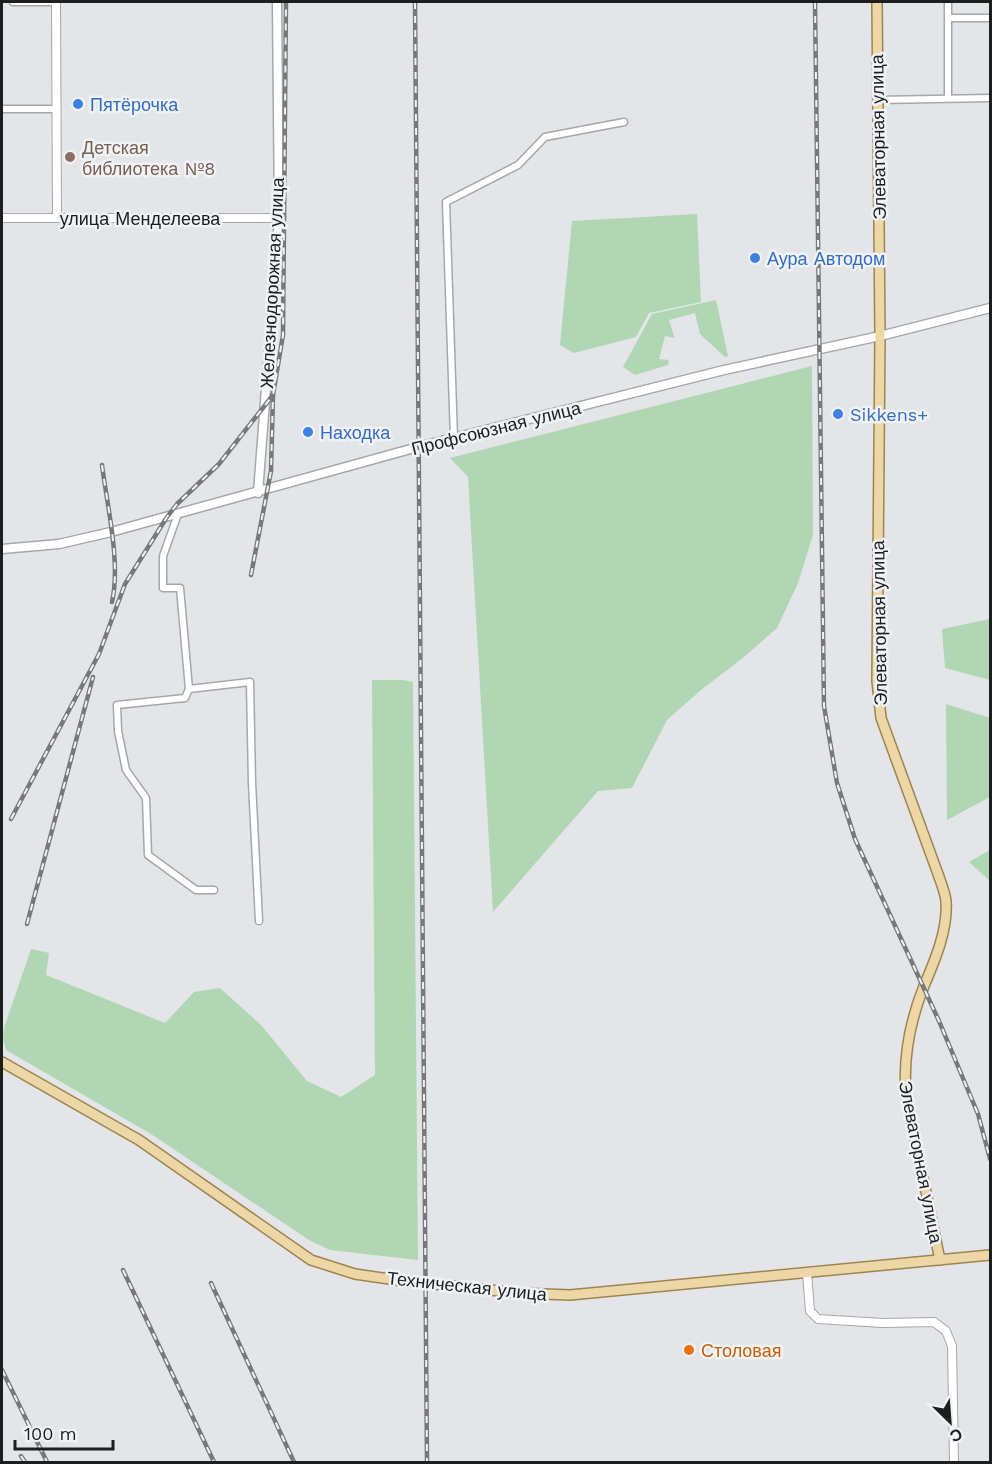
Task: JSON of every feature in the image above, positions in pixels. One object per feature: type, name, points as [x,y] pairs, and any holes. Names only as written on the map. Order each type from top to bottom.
[{"type":"main road","name":"Железнодорожная улица","points":[[258,493],[279,218],[277,2]]},
{"type":"main road","name":"Элеваторная улица","points":[[877,2],[880,336],[877,681],[881,718],[946,900],[945,918],[934,964],[923,988],[909,1037],[904,1072],[906,1095],[940,1260]]},
{"type":"main road","name":"Профсоюзная улица","points":[[2,549],[59,544],[258,493],[454,438],[724,369],[880,336],[990,308]]},
{"type":"main road","name":"Техническая улица","points":[[2,1062],[139,1140],[311,1260],[356,1274],[443,1286],[570,1295],[990,1255]]},
{"type":"street","points":[[13,2],[56,2],[57,218]]},
{"type":"street","points":[[948,2],[948,98]]},
{"type":"street","points":[[949,18],[990,18]]},
{"type":"street","points":[[878,100],[990,98]]},
{"type":"street","points":[[2,109],[56,109]]},
{"type":"street","points":[[454,438],[446,202],[518,165],[550,134],[624,122]]},
{"type":"street","name":"улица Менделеева","points":[[2,218],[279,218]]},
{"type":"street","points":[[178,514],[162,556],[163,588],[180,588],[189,689],[185,698],[117,705],[118,731],[126,770],[146,798],[148,855],[196,890],[214,890]]},
{"type":"street","points":[[189,689],[250,682],[252,783],[259,921]]},
{"type":"street","points":[[807,1272],[810,1311],[818,1319],[884,1323],[934,1322],[946,1331],[952,1346],[954,1462]]},
{"type":"green space","points":[[697,214],[701,302],[649,313],[636,337],[574,353],[560,345],[572,221]]},
{"type":"green space","points":[[716,300],[728,356],[725,357],[700,334],[695,313],[669,320],[674,338],[665,336],[659,359],[669,360],[668,365],[635,375],[623,367],[652,314]]},
{"type":"green space","points":[[812,366],[813,535],[798,583],[777,628],[667,720],[632,788],[598,791],[493,912],[468,477],[450,458]]},
{"type":"green space","points":[[990,619],[990,680],[945,668],[942,629]]},
{"type":"green space","points":[[372,680],[413,682],[418,1260],[330,1250],[309,1240],[151,1134],[6,1050],[3,1038],[4,1028],[31,949],[49,953],[46,975],[165,1023],[194,992],[220,988],[261,1025],[307,1081],[341,1097],[375,1075]]},
{"type":"green space","points":[[946,704],[990,718],[990,797],[947,820]]},
{"type":"green space","points":[[990,850],[990,881],[969,862]]},
{"type":"railway","points":[[11,819],[99,654],[125,584],[177,504],[219,464],[273,395],[283,335],[286,2]]},
{"type":"railway","points":[[415,2],[427,1462]]},
{"type":"railway","points":[[815,2],[824,706],[837,783],[855,839],[939,1021],[978,1114],[990,1159]]},
{"type":"railway","points":[[251,575],[271,471],[273,395]]},
{"type":"railway","points":[[102,465],[114,552],[112,602]]},
{"type":"railway","points":[[27,924],[93,677]]},
{"type":"railway","points":[[123,1270],[214,1462]]},
{"type":"railway","points":[[211,1283],[294,1462]]},
{"type":"railway","points":[[2,1370],[47,1462]]},
{"type":"railway","points":[[21,1456],[25,1462]]},
{"type":"place","name":"Пятёрочка","points":[[78,104]]},
{"type":"place","name":"Детская библиотека №8","points":[[70,157]]},
{"type":"place","name":"Аура Автодом","points":[[755,258]]},
{"type":"place","name":"Sikkens+","points":[[838,414]]},
{"type":"place","name":"Находка","points":[[308,432]]},
{"type":"place","name":"Столовая","points":[[689,1350]]}]
